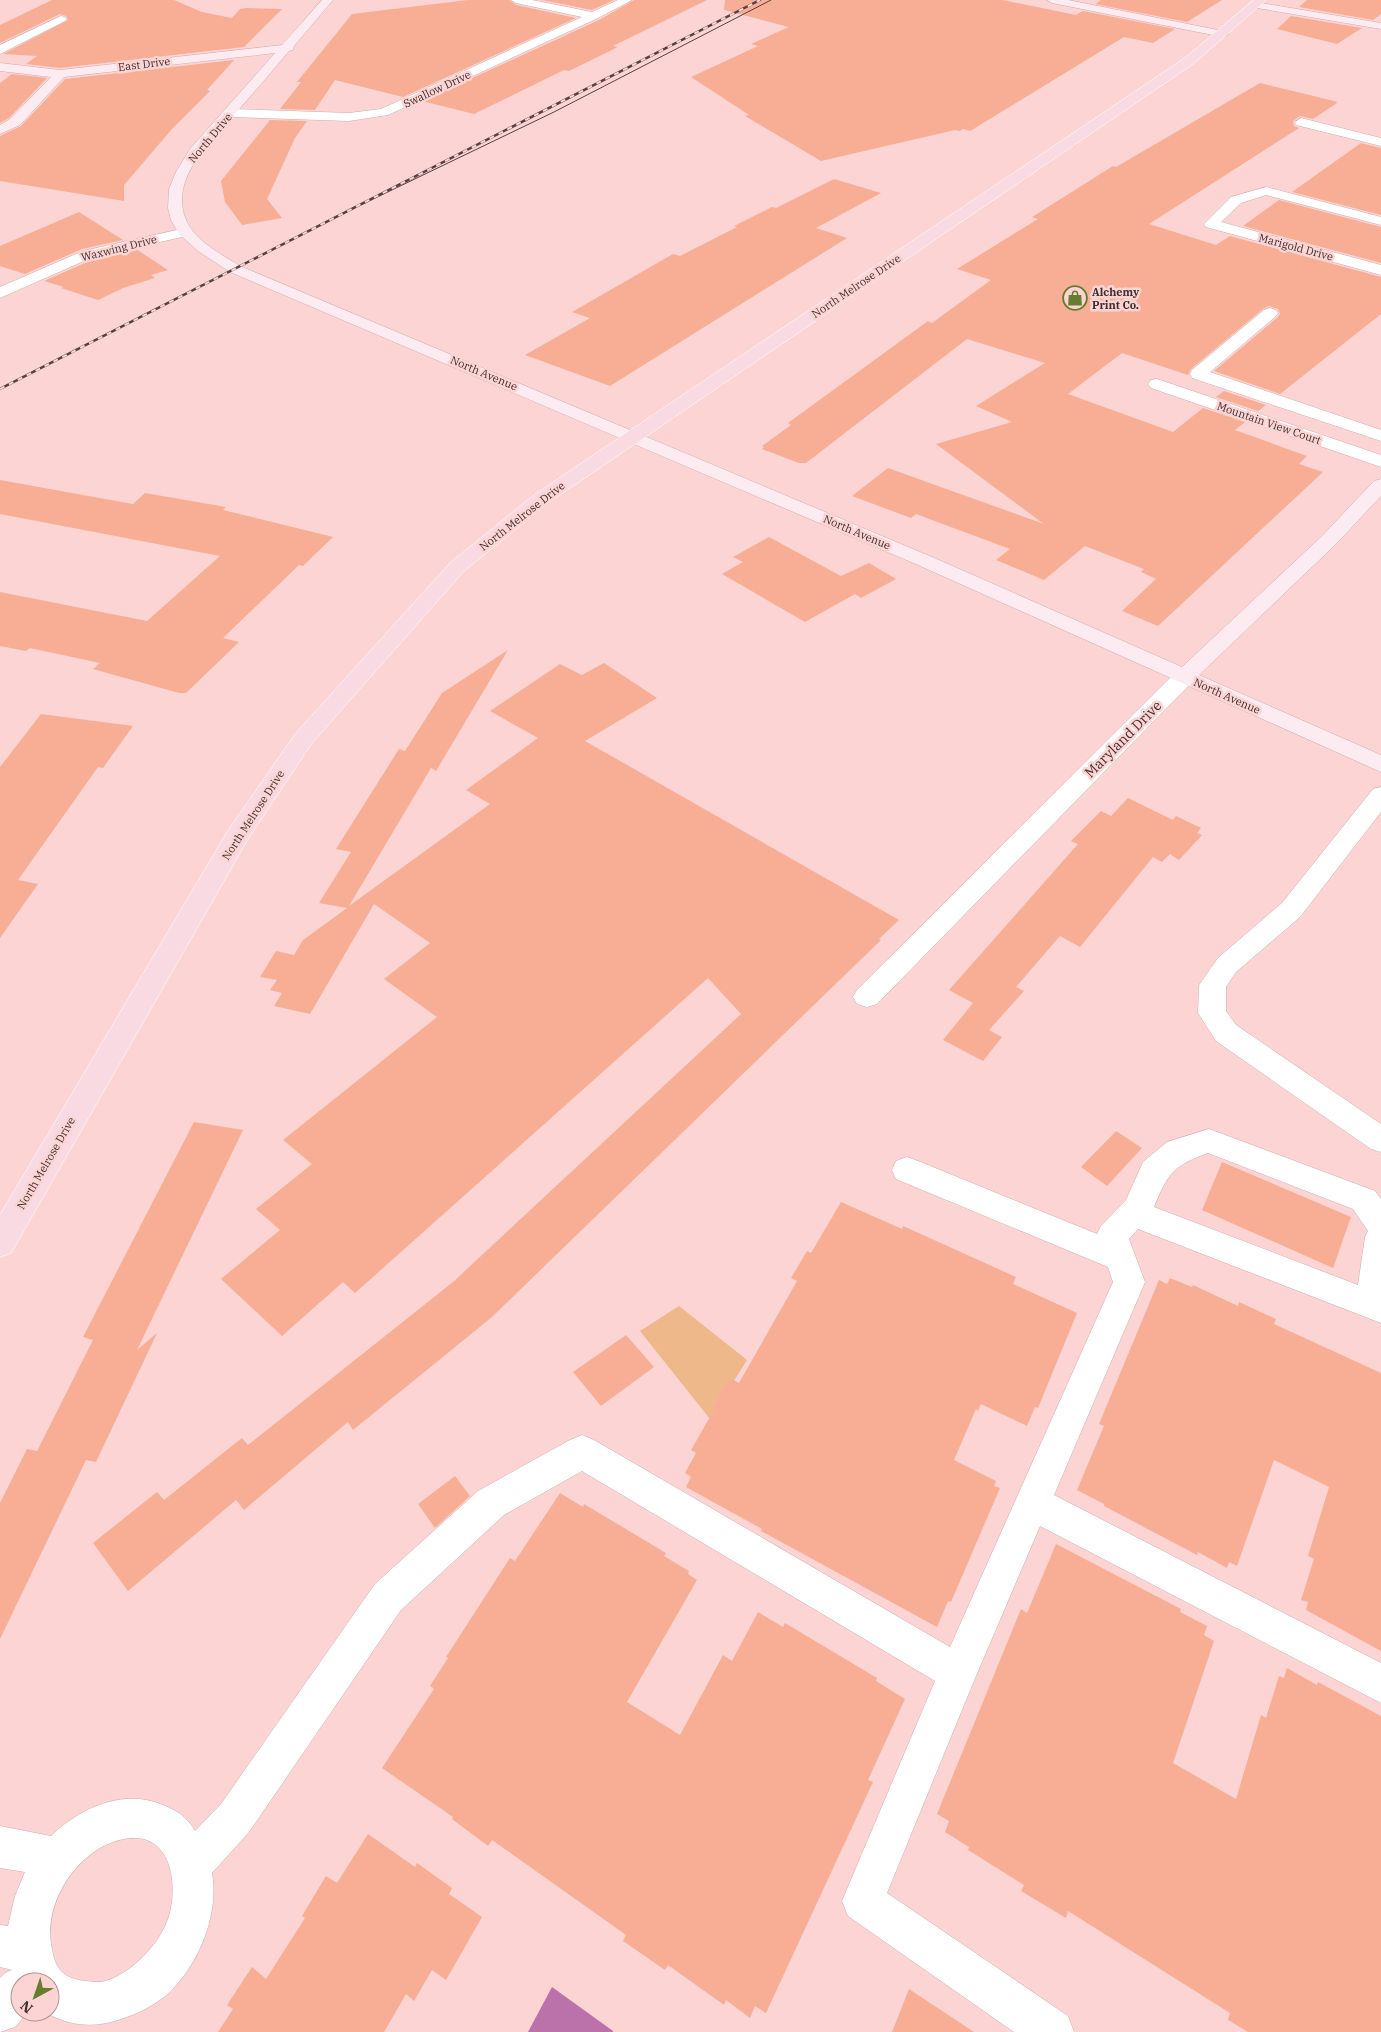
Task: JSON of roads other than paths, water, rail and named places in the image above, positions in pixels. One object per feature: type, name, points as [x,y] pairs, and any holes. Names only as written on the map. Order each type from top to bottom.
[{"type":"main road","name":"North Drive","points":[[328,0],[261,79],[195,152],[181,176],[175,194],[175,202],[177,216],[186,232],[207,252],[235,268],[329,307]]},
{"type":"main road","points":[[1052,0],[1223,34]]},
{"type":"main road","points":[[1258,3],[1381,26]]},
{"type":"main road","name":"North Melrose Drive","points":[[0,1243],[238,835],[304,738],[457,567],[541,499],[1189,61],[1258,3]]},
{"type":"main road","name":"East Drive","points":[[0,67],[60,74],[288,48]]},
{"type":"main road","points":[[193,59],[236,61],[257,70],[261,79]]},
{"type":"main road","points":[[0,130],[16,122],[60,74]]},
{"type":"main road","name":"North Avenue","points":[[329,307],[925,561],[1381,764]]},
{"type":"main road","name":"Maryland Drive","points":[[1184,677],[1329,540],[1381,485]]},
{"type":"street","points":[[516,0],[594,16]]},
{"type":"street","name":"Swallow Drive","points":[[232,112],[349,117],[384,112],[627,0]]},
{"type":"street","points":[[0,50],[61,19]]},
{"type":"street","points":[[1301,122],[1381,142]]},
{"type":"street","name":"Marigold Drive","points":[[1381,221],[1266,191],[1236,200],[1212,224],[1381,270]]},
{"type":"street","name":"Waxwing Drive","points":[[0,293],[7,284],[90,254],[186,232]]},
{"type":"street","points":[[1270,313],[1198,374],[1381,436]]},
{"type":"street","name":"Mountain View Court","points":[[1158,384],[1381,462]]},
{"type":"street","name":"Maryland Drive","points":[[867,997],[1184,677]]},
{"type":"street","points":[[1381,795],[1291,910],[1227,965],[1212,985],[1212,1012],[1226,1033],[1381,1140]]},
{"type":"street","points":[[1052,2032],[863,1901],[958,1673],[1128,1282],[1112,1236],[1138,1208],[1154,1171],[1178,1151],[1208,1141],[1364,1200],[1381,1224]]},
{"type":"street","points":[[907,1170],[1120,1258]]},
{"type":"street","points":[[1133,1213],[1376,1306],[1381,1237]]},
{"type":"street","points":[[192,1865],[234,1818],[388,1596],[492,1503],[582,1452],[958,1673]]},
{"type":"street","points":[[1033,1503],[1381,1684]]},
{"type":"street","points":[[29,1972],[29,1936],[32,1909],[42,1882],[58,1858],[78,1837],[101,1824],[124,1818],[148,1818],[167,1827],[182,1844],[192,1865],[195,1895],[188,1926],[172,1957],[150,1981],[122,1999],[94,2005],[67,2001],[60,1996]]},
{"type":"street","points":[[0,1847],[58,1858]]},
{"type":"street","points":[[0,2012],[10,1999]]},
{"type":"tram line","points":[[342,214],[554,112],[771,0]]},
{"type":"railway","points":[[0,389],[760,0]]},
{"type":"place","name":"Alchemy Print Co.","points":[[1075,298]]}]
